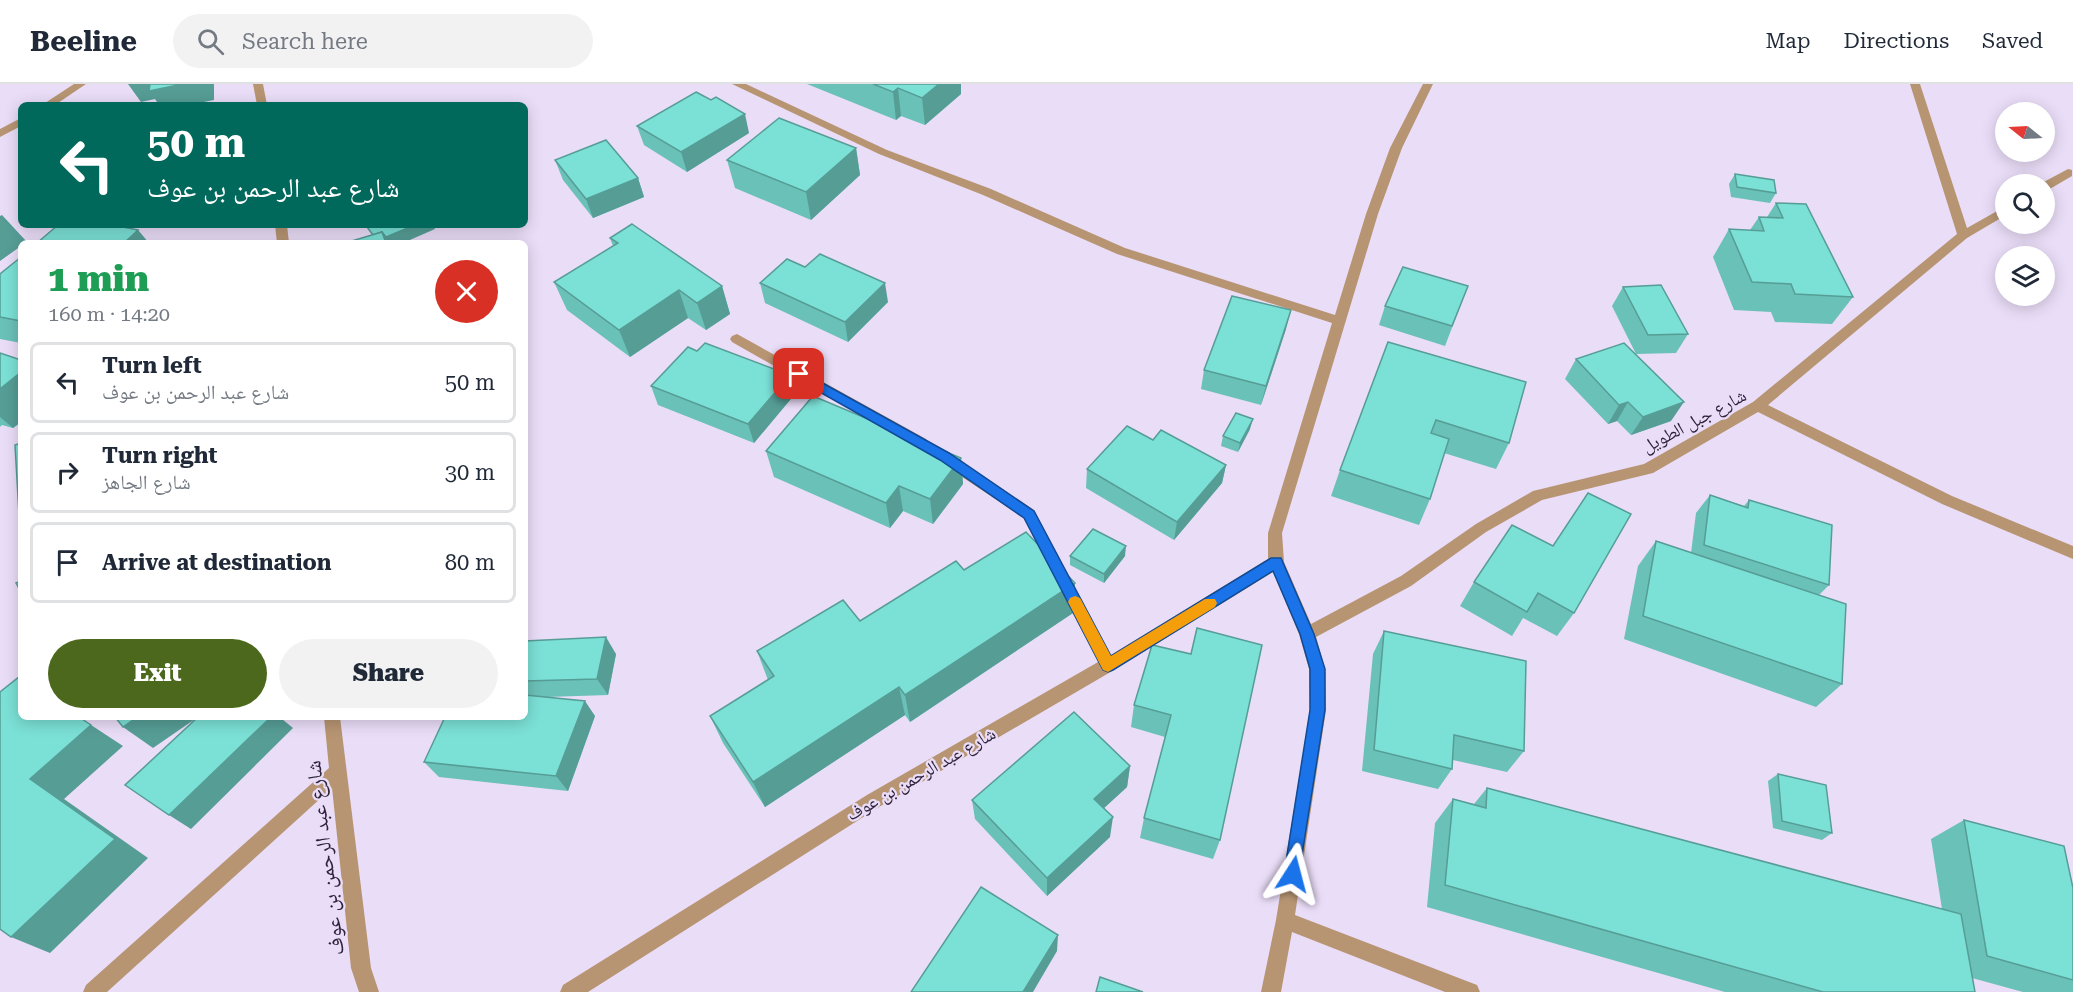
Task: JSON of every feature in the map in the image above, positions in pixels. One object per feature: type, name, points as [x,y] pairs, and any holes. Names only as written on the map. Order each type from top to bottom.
[{"type":"street","points":[[52,102],[81,84]]},
{"type":"street","points":[[258,84],[261,102]]},
{"type":"street","points":[[737,84],[883,152],[987,192],[1121,250],[1339,321]]},
{"type":"street","points":[[1271,992],[1285,920],[1318,710],[1317,669],[1307,634],[1276,562],[1275,533],[1376,203],[1396,148],[1428,84]]},
{"type":"street","points":[[1916,84],[1963,235]]},
{"type":"street","points":[[0,134],[18,123]]},
{"type":"street","points":[[2055,181],[2068,173]]},
{"type":"street","points":[[1758,406],[1963,235],[1995,216]]},
{"type":"street","points":[[737,339],[944,457],[1029,514],[1108,665]]},
{"type":"street","name":"شارع جبل الطويل","points":[[1307,634],[1406,581],[1481,528],[1538,495],[1648,469],[1758,406],[1947,500],[2073,553]]},
{"type":"street","name":"شارع عبد الرحمن بن عوف","points":[[570,992],[873,801],[1108,665],[1276,562]]},
{"type":"street","name":"شارع عبد الرحمن بن عوف","points":[[332,720],[361,968],[369,992]]},
{"type":"street","points":[[93,992],[338,771]]},
{"type":"street","points":[[1285,920],[1470,992]]},
{"type":"building","points":[[150,84],[183,84],[149,91]]},
{"type":"building","points":[[873,84],[939,84],[922,98],[898,88],[893,92]]},
{"type":"building","points":[[696,92],[711,100],[716,97],[745,114],[681,152],[637,126]]},
{"type":"building","points":[[779,118],[856,148],[806,192],[727,160]]},
{"type":"building","points":[[606,140],[638,178],[586,199],[555,160]]},
{"type":"building","points":[[1735,174],[1774,180],[1776,193],[1737,187]]},
{"type":"building","points":[[1776,203],[1806,204],[1853,297],[1795,294],[1791,284],[1752,282],[1729,229],[1764,231],[1759,217],[1783,218]]},
{"type":"building","points":[[632,224],[722,286],[697,303],[679,290],[619,330],[554,282],[618,243],[610,238]]},
{"type":"building","points":[[54,228],[138,230],[127,240],[40,240]]},
{"type":"building","points":[[368,228],[408,228],[386,237],[382,232],[373,235]]},
{"type":"building","points":[[382,232],[385,240],[355,240]]},
{"type":"building","points":[[820,254],[885,283],[845,322],[760,283],[787,259],[805,267]]},
{"type":"building","points":[[18,259],[18,320],[0,317],[0,274]]},
{"type":"building","points":[[1403,267],[1468,286],[1452,326],[1385,306]]},
{"type":"building","points":[[1661,285],[1688,334],[1648,335],[1623,287]]},
{"type":"building","points":[[1232,296],[1291,310],[1266,386],[1204,370]]},
{"type":"building","points":[[1388,342],[1526,382],[1509,443],[1436,420],[1431,433],[1449,439],[1430,499],[1340,470]]},
{"type":"building","points":[[705,343],[790,375],[748,424],[651,386],[688,347],[697,351]]},
{"type":"building","points":[[1624,343],[1684,402],[1643,417],[1628,402],[1619,405],[1576,359]]},
{"type":"building","points":[[0,353],[18,359],[18,374],[0,389]]},
{"type":"building","points":[[813,396],[961,458],[930,499],[899,486],[886,503],[766,451]]},
{"type":"building","points":[[1236,413],[1253,419],[1240,443],[1223,436]]},
{"type":"building","points":[[1127,426],[1153,440],[1161,430],[1226,465],[1177,522],[1087,469]]},
{"type":"building","points":[[18,444],[18,497],[15,445]]},
{"type":"building","points":[[1588,493],[1631,514],[1574,613],[1538,593],[1527,612],[1474,582],[1512,525],[1553,546]]},
{"type":"building","points":[[1710,495],[1748,508],[1749,500],[1832,525],[1829,585],[1704,545]]},
{"type":"building","points":[[1093,529],[1126,546],[1104,574],[1070,556]]},
{"type":"building","points":[[1026,532],[1075,583],[905,695],[899,687],[753,782],[710,716],[774,676],[757,651],[843,600],[860,621],[956,561],[964,570]]},
{"type":"building","points":[[1656,541],[1846,604],[1842,684],[1643,616]]},
{"type":"building","points":[[1197,628],[1262,645],[1220,840],[1144,818],[1171,715],[1134,705],[1152,645],[1191,654]]},
{"type":"building","points":[[1384,631],[1526,661],[1524,751],[1454,735],[1452,769],[1374,750]]},
{"type":"building","points":[[606,637],[597,679],[528,681],[528,641]]},
{"type":"building","points":[[18,678],[18,720],[84,720],[91,725],[30,779],[115,839],[11,937],[0,929],[0,692]]},
{"type":"building","points":[[528,695],[585,701],[556,776],[424,762],[444,720],[528,720]]},
{"type":"building","points":[[1074,712],[1130,766],[1094,799],[1113,817],[1047,878],[972,800]]},
{"type":"building","points":[[117,720],[133,720],[123,727]]},
{"type":"building","points":[[195,720],[268,720],[169,815],[125,785]]},
{"type":"building","points":[[1778,774],[1826,785],[1832,833],[1782,821]]},
{"type":"building","points":[[1487,788],[1961,914],[1975,992],[1823,992],[1445,885],[1453,799],[1486,808]]},
{"type":"building","points":[[1964,820],[2064,846],[2073,888],[2073,980],[1987,956]]},
{"type":"building","points":[[981,887],[1058,935],[1023,992],[911,992]]},
{"type":"building","points":[[1100,977],[1143,992],[1096,992]]},
{"type":"slow traffic","points":[[1075,602],[1108,665],[1210,603]]},
{"type":"route","points":[[799,374],[944,457],[1029,514],[1108,665],[1276,562],[1307,634],[1317,669],[1318,710],[1293,874]]}]
